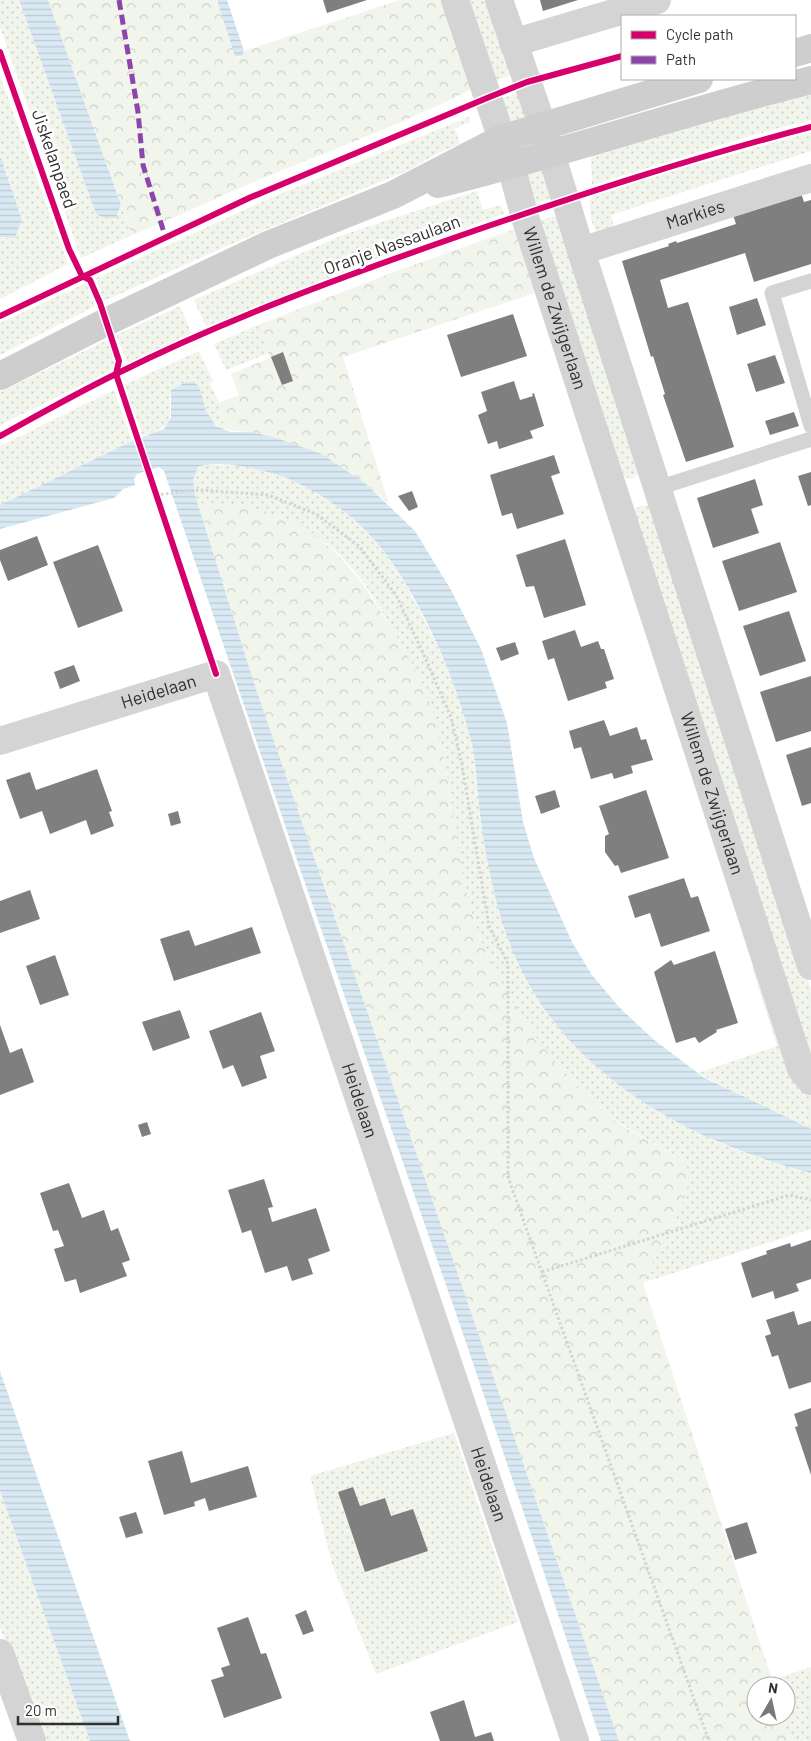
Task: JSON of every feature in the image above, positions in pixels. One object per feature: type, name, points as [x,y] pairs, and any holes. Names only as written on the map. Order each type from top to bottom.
[{"type":"street","name":"Willem de Zwijgerlaan","points":[[455,0],[511,166],[524,214],[801,1069],[811,1081]]},
{"type":"street","points":[[499,0],[543,127],[580,251],[811,966]]},
{"type":"street","points":[[513,43],[657,0]]},
{"type":"street","points":[[796,53],[811,48]]},
{"type":"street","points":[[0,376],[106,322],[268,246],[393,195],[501,139],[696,80]]},
{"type":"street","points":[[393,195],[511,166],[721,103],[811,80]]},
{"type":"street","name":"Markies","points":[[580,251],[811,178]]},
{"type":"street","points":[[618,502],[658,488]]},
{"type":"street","name":"Heidelaan","points":[[0,741],[216,674],[575,1741]]},
{"type":"street","points":[[0,1653],[32,1741]]},
{"type":"lane","points":[[811,282],[772,292],[811,426]]},
{"type":"lane","points":[[658,488],[811,438]]},
{"type":"path","points":[[160,504],[155,492],[200,490],[268,494],[316,514],[358,546],[396,596],[451,717],[462,765],[489,926],[508,964],[508,1177],[709,1741]]},
{"type":"path","points":[[542,1272],[790,1195],[811,1200]]},
{"type":"green space","points":[[0,0],[19,0],[96,214],[119,214],[121,205],[132,235],[81,258],[0,27]]},
{"type":"green space","points":[[48,0],[217,0],[237,57],[242,56],[244,51],[400,0],[446,0],[474,88],[398,123],[268,176],[132,235]]},
{"type":"green space","points":[[464,0],[491,0],[515,74],[491,82]]},
{"type":"green space","points":[[0,76],[68,264],[0,299],[0,237],[15,238],[22,220],[0,156]]},
{"type":"green space","points":[[811,90],[811,120],[750,136],[592,185],[591,154]]},
{"type":"green space","points":[[521,92],[530,120],[505,129],[495,101]]},
{"type":"green space","points":[[469,117],[471,122],[455,128],[460,144],[436,154],[411,169],[229,245],[104,301],[96,278],[275,196]]},
{"type":"green space","points":[[811,132],[811,151],[611,215],[615,233],[599,236],[594,227],[590,213],[591,197],[666,173]]},
{"type":"green space","points":[[546,169],[556,197],[529,206],[520,177]]},
{"type":"green space","points":[[477,191],[483,210],[501,205],[504,214],[378,258],[206,327],[194,300],[343,235]]},
{"type":"green space","points":[[561,214],[639,473],[632,479],[620,476],[535,222]]},
{"type":"green space","points":[[520,227],[541,291],[343,357],[389,504],[366,484],[322,454],[247,432],[223,429],[219,403],[239,395],[231,374],[270,358],[258,325],[391,273]]},
{"type":"green space","points":[[86,283],[95,306],[0,355],[0,323]]},
{"type":"green space","points":[[180,306],[192,334],[129,363],[116,335]]},
{"type":"green space","points":[[258,325],[269,353],[226,370],[214,344]]},
{"type":"green space","points":[[107,340],[116,363],[114,369],[0,425],[0,392]]},
{"type":"green space","points":[[199,351],[213,381],[210,383],[219,403],[223,429],[217,426],[206,411],[199,386],[187,383],[170,394],[170,418],[166,426],[143,436],[124,385]]},
{"type":"green space","points":[[114,390],[132,441],[0,505],[0,446]]},
{"type":"green space","points":[[202,465],[249,468],[272,473],[294,481],[336,505],[355,520],[381,548],[421,613],[441,654],[461,706],[475,764],[480,818],[507,933],[517,961],[542,1007],[582,1049],[689,1127],[710,1138],[767,1161],[811,1173],[811,1229],[642,1283],[673,1223],[682,1201],[687,1164],[598,1107],[544,1050],[514,1007],[490,961],[470,908],[458,850],[440,736],[432,708],[408,656],[365,584],[345,560],[328,544],[288,520],[267,512],[245,507],[198,504],[193,483],[195,473]]},
{"type":"green space","points":[[213,503],[246,507],[274,514],[299,525],[320,539],[340,557],[358,578],[407,655],[432,708],[440,736],[464,880],[471,908],[479,936],[502,984],[529,1028],[578,1087],[624,1127],[670,1152],[687,1164],[688,1184],[681,1207],[643,1283],[771,1676],[746,1676],[746,1726],[785,1726],[790,1741],[619,1741],[256,689],[198,504]]},
{"type":"green space","points":[[650,505],[656,512],[811,989],[811,1056],[633,511],[640,506]]},
{"type":"green space","points":[[759,965],[807,1092],[811,1095],[811,1129],[801,1126],[698,1073],[777,1046],[752,967]]},
{"type":"green space","points":[[454,1433],[518,1622],[376,1674],[332,1564],[310,1476]]},
{"type":"green space","points":[[0,1491],[90,1741],[40,1741],[0,1627]]},
{"type":"green space","points":[[811,1667],[811,1741],[790,1741],[785,1726],[796,1726],[796,1676],[784,1676]]},
{"type":"shaded area","points":[[19,0],[48,0],[121,205],[116,218],[104,218],[96,214]]},
{"type":"shaded area","points":[[217,0],[227,0],[244,51],[242,56],[235,56]]},
{"type":"shaded area","points":[[0,156],[22,220],[15,238],[0,237]]},
{"type":"shaded area","points":[[186,382],[193,382],[199,386],[206,411],[216,426],[231,432],[247,432],[270,436],[322,454],[366,484],[415,531],[451,590],[481,649],[507,723],[523,822],[534,858],[572,942],[592,975],[619,1007],[653,1039],[703,1077],[811,1129],[811,1173],[737,1149],[700,1134],[666,1116],[633,1095],[602,1071],[573,1044],[548,1014],[533,992],[511,946],[490,872],[481,822],[474,754],[465,719],[445,662],[418,605],[402,578],[386,554],[360,525],[342,509],[311,490],[289,479],[257,469],[218,464],[198,467],[193,480],[195,495],[256,689],[619,1741],[601,1741],[460,1325],[300,869],[164,471],[159,467],[137,474],[134,479],[135,485],[123,489],[114,498],[0,529],[0,505],[132,441],[164,429],[171,418],[171,390]]},
{"type":"shaded area","points":[[0,1371],[130,1741],[90,1741],[0,1491]]},
{"type":"building","points":[[323,0],[367,0],[327,13]]},
{"type":"building","points":[[540,0],[578,0],[543,11]]},
{"type":"building","points":[[801,193],[804,202],[811,200],[811,264],[754,282],[745,253],[660,280],[668,308],[688,302],[734,447],[686,462],[663,395],[665,394],[653,356],[651,357],[622,261],[669,246],[668,244],[676,241],[677,243],[736,224],[733,215]]},
{"type":"building","points":[[757,298],[766,325],[737,335],[729,307]]},
{"type":"building","points":[[513,314],[527,356],[461,377],[447,335]]},
{"type":"building","points":[[283,352],[293,381],[282,385],[271,357]]},
{"type":"building","points":[[775,355],[785,383],[756,392],[747,364]]},
{"type":"building","points":[[514,381],[520,400],[533,396],[532,394],[534,393],[544,426],[530,431],[533,438],[499,449],[497,441],[488,444],[478,415],[487,411],[481,392]]},
{"type":"building","points":[[794,412],[799,426],[770,435],[765,421]]},
{"type":"building","points":[[554,455],[560,473],[551,476],[564,514],[517,529],[512,513],[502,516],[490,475]]},
{"type":"building","points":[[811,472],[811,505],[808,506],[798,476]]},
{"type":"building","points":[[755,479],[763,505],[751,509],[759,533],[713,548],[697,498]]},
{"type":"building","points":[[412,491],[418,507],[409,511],[398,496]]},
{"type":"building","points":[[37,536],[48,565],[8,581],[0,560],[0,550]]},
{"type":"building","points":[[565,539],[586,605],[544,618],[534,586],[526,587],[516,555]]},
{"type":"building","points":[[780,542],[797,592],[739,611],[722,561]]},
{"type":"building","points":[[98,545],[123,611],[78,628],[53,562]]},
{"type":"building","points":[[789,611],[806,661],[760,676],[743,626]]},
{"type":"building","points":[[575,630],[581,647],[598,641],[601,649],[604,649],[614,679],[605,682],[607,688],[568,701],[554,658],[548,660],[542,641]]},
{"type":"building","points":[[515,642],[519,654],[501,661],[496,648]]},
{"type":"building","points":[[74,665],[80,681],[60,689],[54,672]]},
{"type":"building","points":[[811,676],[811,731],[776,742],[760,692]]},
{"type":"building","points":[[604,720],[610,736],[637,727],[641,740],[646,739],[653,760],[631,766],[633,773],[614,779],[612,773],[591,779],[581,747],[574,749],[569,731]]},
{"type":"building","points":[[811,747],[811,803],[802,806],[786,755]]},
{"type":"building","points":[[97,769],[112,811],[109,812],[114,826],[91,835],[86,820],[50,834],[42,811],[20,819],[6,780],[30,772],[36,790]]},
{"type":"building","points":[[555,790],[560,807],[541,814],[535,796]]},
{"type":"building","points":[[646,790],[669,858],[621,873],[618,865],[615,866],[605,852],[605,836],[609,834],[599,806]]},
{"type":"building","points":[[178,811],[181,823],[171,826],[168,814]]},
{"type":"building","points":[[684,878],[691,898],[698,896],[710,931],[661,947],[650,913],[635,918],[628,896]]},
{"type":"building","points":[[30,890],[40,919],[0,933],[0,901]]},
{"type":"building","points":[[252,927],[261,953],[174,981],[160,939],[189,930],[195,946]]},
{"type":"building","points":[[715,951],[738,1023],[716,1030],[717,1032],[699,1043],[695,1037],[676,1043],[654,972],[671,960],[674,965]]},
{"type":"building","points":[[55,955],[69,995],[40,1005],[26,966]]},
{"type":"building","points":[[180,1010],[190,1038],[153,1051],[142,1022]]},
{"type":"building","points":[[261,1012],[275,1051],[260,1056],[267,1078],[242,1087],[233,1065],[223,1069],[209,1031]]},
{"type":"building","points":[[0,1025],[10,1053],[22,1048],[34,1082],[0,1095]]},
{"type":"building","points":[[147,1122],[151,1134],[142,1137],[138,1125]]},
{"type":"building","points":[[264,1179],[273,1207],[268,1208],[272,1222],[316,1208],[330,1251],[308,1259],[313,1274],[292,1281],[287,1266],[265,1273],[251,1230],[242,1233],[228,1190]]},
{"type":"building","points":[[69,1183],[82,1218],[104,1210],[111,1231],[118,1228],[130,1260],[122,1263],[127,1276],[80,1293],[76,1279],[65,1282],[54,1249],[64,1246],[58,1230],[53,1231],[40,1193]]},
{"type":"building","points":[[811,1240],[811,1279],[796,1284],[799,1291],[775,1299],[773,1291],[752,1298],[741,1263],[767,1254],[766,1251],[790,1243],[791,1247]]},
{"type":"building","points":[[794,1311],[798,1325],[811,1321],[811,1382],[789,1389],[778,1355],[772,1357],[765,1336],[771,1334],[766,1320]]},
{"type":"building","points":[[811,1408],[811,1475],[795,1427],[798,1426],[794,1414]]},
{"type":"building","points":[[182,1451],[191,1483],[248,1466],[257,1497],[209,1511],[205,1498],[194,1502],[195,1506],[164,1515],[148,1461]]},
{"type":"building","points":[[353,1487],[360,1506],[385,1498],[391,1516],[413,1509],[428,1551],[365,1572],[338,1492]]},
{"type":"building","points":[[136,1512],[143,1533],[126,1538],[119,1517]]},
{"type":"building","points":[[747,1522],[757,1553],[735,1560],[725,1529]]},
{"type":"building","points":[[306,1610],[314,1631],[303,1635],[295,1615]]},
{"type":"building","points":[[248,1617],[261,1654],[266,1653],[282,1698],[224,1718],[211,1680],[224,1676],[221,1668],[230,1665],[217,1628]]},
{"type":"building","points":[[464,1700],[475,1737],[491,1732],[494,1741],[440,1741],[430,1712]]},
{"type":"marked path","points":[[119,0],[138,112],[143,165],[165,236]]},
{"type":"cycle path","name":"Jiskelanpaed","points":[[0,52],[69,249],[82,276],[90,280],[100,303],[119,361],[116,374],[216,674]]},
{"type":"cycle path","points":[[0,316],[249,198],[487,98],[527,82],[621,56]]},
{"type":"cycle path","name":"Oranje Nassaulaan","points":[[0,436],[87,389],[158,354],[288,298],[376,265],[594,191],[724,151],[811,127]]}]
